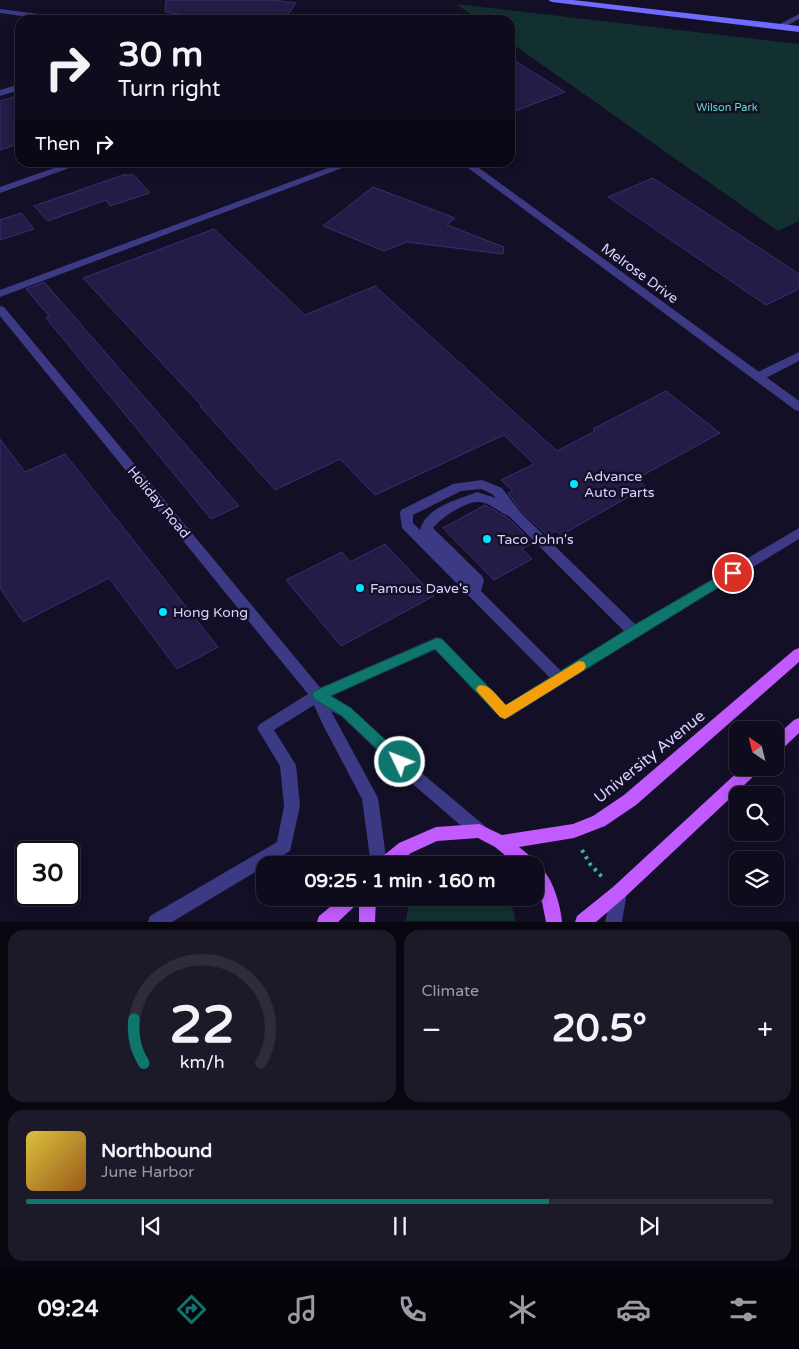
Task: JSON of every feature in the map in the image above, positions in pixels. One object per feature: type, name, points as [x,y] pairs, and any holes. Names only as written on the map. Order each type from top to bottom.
[{"type":"main road","points":[[552,0],[799,29]]},
{"type":"main road","name":"University Avenue","points":[[501,842],[574,831],[598,821],[630,800],[799,654]]},
{"type":"main road","points":[[784,738],[799,724]]},
{"type":"main road","points":[[583,922],[620,892],[743,776]]},
{"type":"main road","points":[[395,856],[405,848],[436,834],[480,831],[501,842],[518,856]]},
{"type":"main road","points":[[544,885],[553,911],[554,922]]},
{"type":"main road","points":[[325,922],[344,906]]},
{"type":"main road","points":[[367,922],[368,906]]},
{"type":"street","points":[[0,11],[31,15]]},
{"type":"street","points":[[778,27],[799,16]]},
{"type":"street","points":[[0,93],[15,88]]},
{"type":"street","points":[[0,190],[67,167]]},
{"type":"street","points":[[0,294],[341,167]]},
{"type":"street","name":"Melrose Drive","points":[[471,167],[799,407]]},
{"type":"street","name":"Holiday Road","points":[[0,310],[318,695],[328,721],[370,798],[378,856]]},
{"type":"street","points":[[758,377],[797,359]]},
{"type":"street","points":[[559,678],[407,525],[406,512],[458,487],[482,484],[497,491],[516,516],[634,632]]},
{"type":"street","points":[[474,592],[477,580],[426,529],[432,519],[450,507],[477,497],[498,504],[516,516]]},
{"type":"street","points":[[156,922],[284,846],[292,806],[288,765],[265,728],[318,695],[437,643],[505,713],[634,632],[799,533]]},
{"type":"street","name":"Holiday Road","points":[[318,695],[346,712],[413,775],[480,831]]},
{"type":"street","points":[[613,922],[620,892]]},
{"type":"path","points":[[582,850],[590,864],[604,879]]},
{"type":"green space","name":"Wilson Park","points":[[456,4],[799,44],[799,221],[778,231],[515,46],[515,15],[472,15]]},
{"type":"green space","points":[[511,906],[515,921],[406,921],[408,907]]},
{"type":"building","points":[[166,0],[273,0],[296,3],[288,15],[186,15],[165,12]]},
{"type":"building","points":[[515,61],[565,92],[515,111]]},
{"type":"building","points":[[15,96],[15,145],[0,150],[0,101]]},
{"type":"building","points":[[126,174],[127,176],[133,174],[150,193],[110,206],[106,200],[48,221],[34,206]]},
{"type":"building","points":[[653,178],[799,274],[799,289],[766,305],[608,197]]},
{"type":"building","points":[[373,187],[455,218],[447,225],[504,247],[503,254],[407,242],[384,251],[323,226]]},
{"type":"building","points":[[21,213],[34,229],[0,240],[0,220]]},
{"type":"building","points":[[214,229],[305,315],[375,286],[557,451],[595,431],[593,429],[666,391],[720,433],[636,479],[646,487],[561,535],[556,531],[547,535],[522,512],[508,493],[513,491],[501,480],[534,464],[504,435],[375,495],[340,459],[275,490],[201,405],[83,278]]},
{"type":"building","points":[[44,282],[239,506],[211,519],[46,318],[49,316],[26,289]]},
{"type":"building","points":[[0,439],[25,472],[65,454],[218,647],[177,669],[109,578],[23,622],[0,588]]},
{"type":"building","points":[[485,505],[508,518],[533,543],[522,549],[532,559],[494,580],[443,528]]},
{"type":"building","name":"Famous Dave's","points":[[385,544],[434,596],[341,646],[286,580],[342,552],[350,562]]},
{"type":"slow traffic","points":[[482,690],[505,713],[579,666]]},
{"type":"place","name":"Advance Auto Parts","points":[[574,484]]},
{"type":"place","name":"Taco John's","points":[[487,539]]},
{"type":"place","name":"Famous Dave's","points":[[360,588]]},
{"type":"place","name":"Hong Kong","points":[[163,612]]},
{"type":"route","points":[[400,762],[346,712],[318,695],[437,643],[505,713],[634,632],[733,573]]}]
